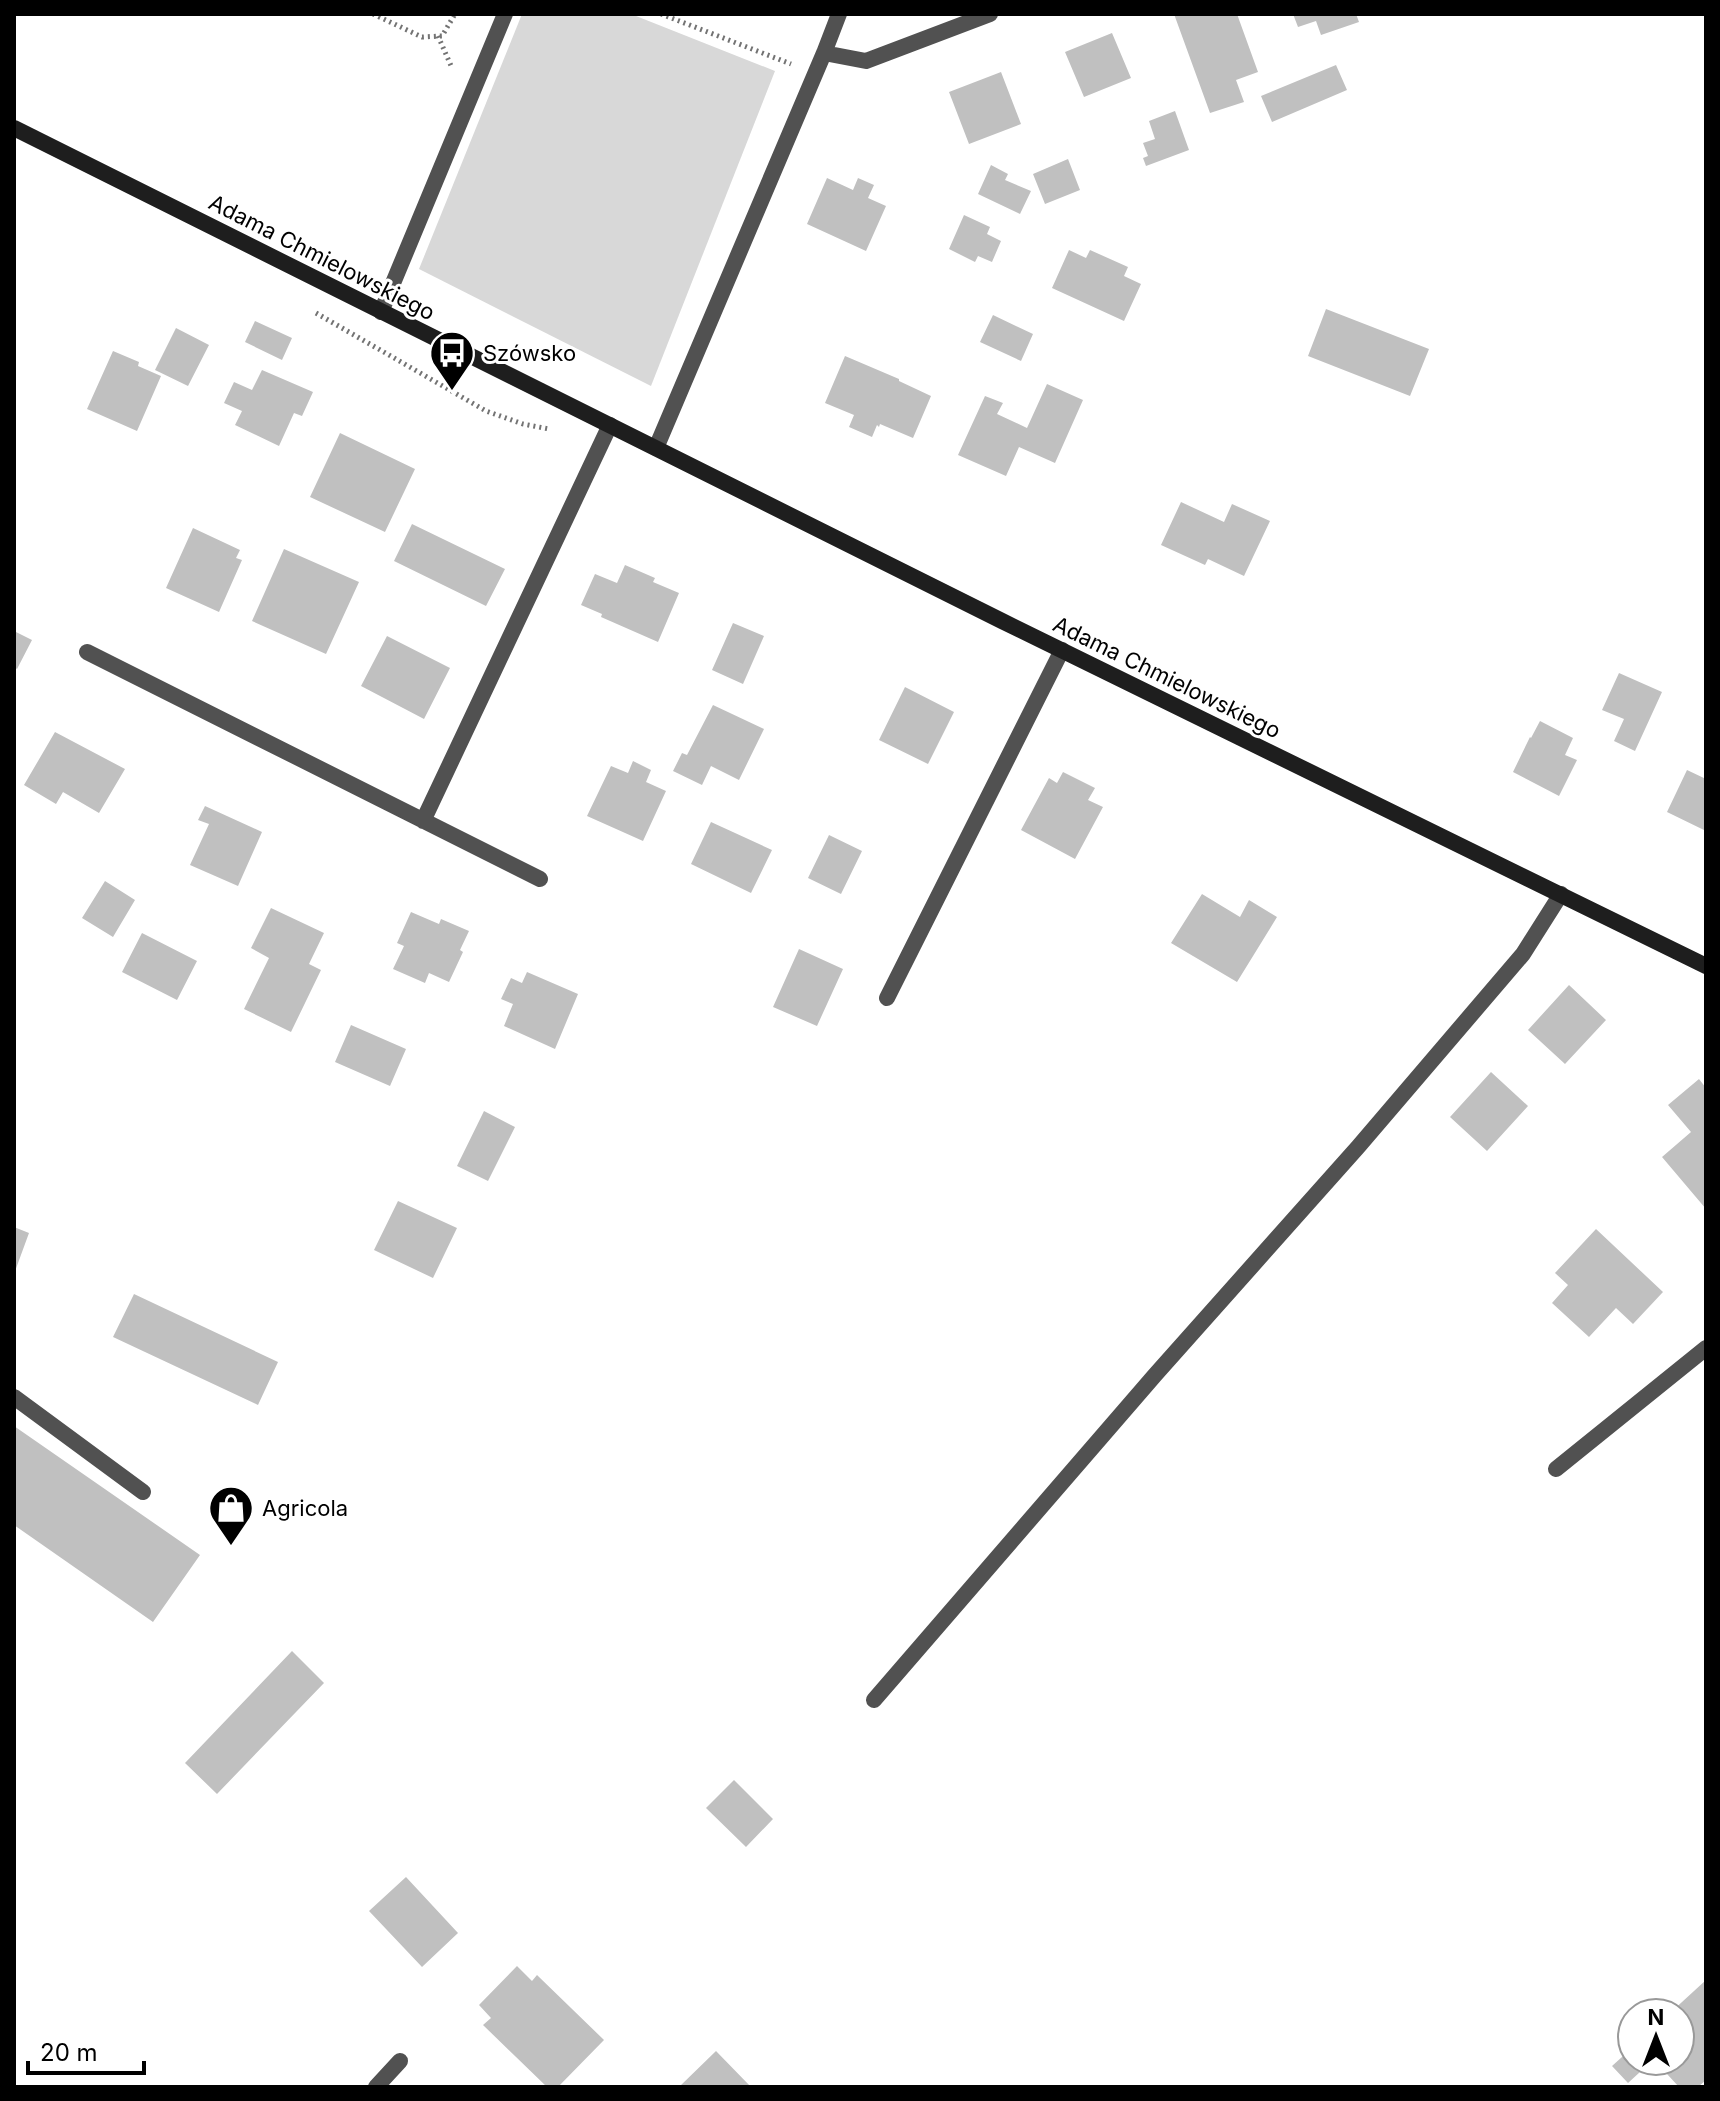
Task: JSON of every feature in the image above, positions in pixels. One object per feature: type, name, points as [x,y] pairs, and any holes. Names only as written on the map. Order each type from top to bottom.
[{"type":"street","points":[[381,312],[505,14]]},
{"type":"street","points":[[656,448],[839,14]]},
{"type":"street","points":[[824,53],[866,61],[990,14]]},
{"type":"street","name":"Adama Chmielowskiego","points":[[14,128],[1062,650],[1706,966]]},
{"type":"street","points":[[423,821],[610,425]]},
{"type":"street","points":[[887,998],[1062,650]]},
{"type":"street","points":[[87,652],[540,879]]},
{"type":"street","points":[[874,1700],[1523,954],[1561,894]]},
{"type":"street","points":[[1556,1469],[1706,1348]]},
{"type":"street","points":[[14,1397],[143,1492]]},
{"type":"street","points":[[376,2087],[400,2061]]},
{"type":"path","points":[[373,14],[422,37],[442,36],[455,14]]},
{"type":"path","points":[[661,14],[816,74]]},
{"type":"shaded area","points":[[522,14],[631,14],[775,71],[651,386],[419,269]]},
{"type":"building","points":[[1174,14],[1237,14],[1258,72],[1236,80],[1244,102],[1210,113]]},
{"type":"building","points":[[1293,14],[1356,14],[1359,22],[1321,35],[1316,21],[1298,27]]},
{"type":"building","points":[[1112,33],[1131,78],[1084,97],[1065,52]]},
{"type":"building","points":[[1336,65],[1347,90],[1272,122],[1261,96]]},
{"type":"building","points":[[1001,72],[1021,124],[969,144],[949,92]]},
{"type":"building","points":[[1175,111],[1189,150],[1146,166],[1143,158],[1148,156],[1143,143],[1155,139],[1149,121]]},
{"type":"building","points":[[1068,159],[1080,190],[1045,204],[1033,174]]},
{"type":"building","points":[[991,165],[1008,174],[1005,180],[1031,191],[1020,214],[978,194]]},
{"type":"building","points":[[827,178],[853,190],[858,178],[874,185],[868,198],[886,206],[866,251],[807,224]]},
{"type":"building","points":[[964,215],[990,227],[987,234],[1001,241],[992,262],[978,256],[975,262],[949,249]]},
{"type":"building","points":[[1069,250],[1086,258],[1090,250],[1128,267],[1124,276],[1141,284],[1124,321],[1052,288]]},
{"type":"building","points":[[1326,309],[1429,349],[1410,396],[1308,356]]},
{"type":"building","points":[[993,315],[1033,334],[1021,361],[980,342]]},
{"type":"building","points":[[255,321],[292,338],[282,360],[245,342]]},
{"type":"building","points":[[176,328],[209,345],[188,386],[155,370]]},
{"type":"building","points":[[113,351],[161,376],[137,431],[87,409]]},
{"type":"building","points":[[845,356],[931,396],[913,438],[880,424],[872,437],[849,427],[854,415],[825,403]]},
{"type":"building","points":[[262,370],[313,392],[302,416],[294,413],[279,446],[235,425],[242,411],[224,403],[234,382],[252,390]]},
{"type":"building","points":[[1047,384],[1083,400],[1055,463],[1019,447],[1006,476],[958,455],[985,396],[1003,403],[997,414],[1027,428]]},
{"type":"building","points":[[340,433],[415,469],[385,532],[310,497]]},
{"type":"building","points":[[1181,502],[1224,522],[1232,504],[1270,521],[1244,576],[1208,559],[1205,565],[1161,545]]},
{"type":"building","points":[[412,524],[505,569],[486,606],[394,561]]},
{"type":"building","points":[[193,528],[240,550],[236,558],[242,560],[219,612],[166,588]]},
{"type":"building","points":[[284,549],[359,582],[326,654],[252,621]]},
{"type":"building","points":[[625,565],[679,593],[658,642],[581,605],[595,574],[617,583]]},
{"type":"building","points":[[733,623],[764,636],[743,684],[712,670]]},
{"type":"building","points":[[14,631],[32,640],[17,669],[14,667]]},
{"type":"building","points":[[387,636],[450,668],[424,719],[361,686]]},
{"type":"building","points":[[1619,673],[1662,692],[1635,751],[1614,741],[1624,719],[1602,710]]},
{"type":"building","points":[[905,687],[954,712],[928,764],[879,740]]},
{"type":"building","points":[[713,705],[764,729],[739,780],[711,766],[702,785],[673,771],[682,753],[687,755]]},
{"type":"building","points":[[1540,721],[1573,738],[1565,755],[1577,760],[1559,796],[1513,772]]},
{"type":"building","points":[[55,732],[125,769],[99,813],[63,792],[56,804],[24,785]]},
{"type":"building","points":[[633,761],[651,770],[646,782],[666,791],[643,841],[587,816],[611,766],[628,773]]},
{"type":"building","points":[[1687,770],[1706,779],[1706,831],[1667,812]]},
{"type":"building","points":[[1063,772],[1095,788],[1088,800],[1103,807],[1075,859],[1021,830],[1049,778],[1057,783]]},
{"type":"building","points":[[205,806],[262,832],[238,886],[190,865],[209,824],[198,820]]},
{"type":"building","points":[[711,822],[772,850],[751,893],[691,864]]},
{"type":"building","points":[[829,835],[862,851],[841,894],[808,878]]},
{"type":"building","points":[[105,881],[135,900],[113,937],[82,918]]},
{"type":"building","points":[[1202,894],[1240,917],[1249,900],[1277,917],[1237,982],[1171,943]]},
{"type":"building","points":[[271,908],[324,933],[309,964],[321,970],[291,1032],[244,1009],[269,958],[251,948]]},
{"type":"building","points":[[411,912],[439,924],[441,919],[469,931],[449,982],[429,973],[425,983],[393,969],[404,946],[397,943]]},
{"type":"building","points":[[142,933],[197,961],[177,1000],[122,972]]},
{"type":"building","points":[[799,949],[843,969],[817,1026],[773,1007]]},
{"type":"building","points":[[527,972],[578,994],[555,1049],[504,1026],[513,1004],[501,999],[511,978],[522,983]]},
{"type":"building","points":[[1569,985],[1606,1020],[1565,1064],[1528,1030]]},
{"type":"building","points":[[351,1025],[406,1049],[390,1086],[335,1062]]},
{"type":"building","points":[[1491,1072],[1528,1106],[1487,1151],[1450,1117]]},
{"type":"building","points":[[1699,1079],[1706,1088],[1706,1209],[1662,1157],[1691,1132],[1668,1105]]},
{"type":"building","points":[[484,1111],[515,1127],[488,1181],[457,1166]]},
{"type":"building","points":[[398,1201],[457,1228],[433,1278],[374,1250]]},
{"type":"building","points":[[14,1227],[29,1233],[14,1274]]},
{"type":"building","points":[[1596,1229],[1663,1292],[1633,1324],[1616,1308],[1589,1337],[1552,1303],[1568,1285],[1555,1273]]},
{"type":"building","points":[[134,1294],[278,1362],[258,1405],[113,1337]]},
{"type":"building","points":[[14,1426],[200,1555],[153,1622],[14,1525]]},
{"type":"building","points":[[292,1651],[324,1683],[217,1794],[185,1763]]},
{"type":"building","points":[[734,1780],[773,1819],[746,1847],[706,1808]]},
{"type":"building","points":[[406,1877],[458,1933],[422,1967],[369,1911]]},
{"type":"building","points":[[517,1966],[532,1981],[537,1975],[604,2040],[558,2087],[547,2087],[483,2025],[491,2018],[479,2005]]},
{"type":"building","points":[[1706,1980],[1706,2080],[1698,2087],[1679,2087],[1670,2077],[1696,2077],[1696,1997],[1687,1997]]},
{"type":"building","points":[[716,2051],[751,2087],[679,2087]]},
{"type":"place","name":"Szówsko","points":[[452,392]]},
{"type":"place","name":"Agricola","points":[[231,1547]]}]
